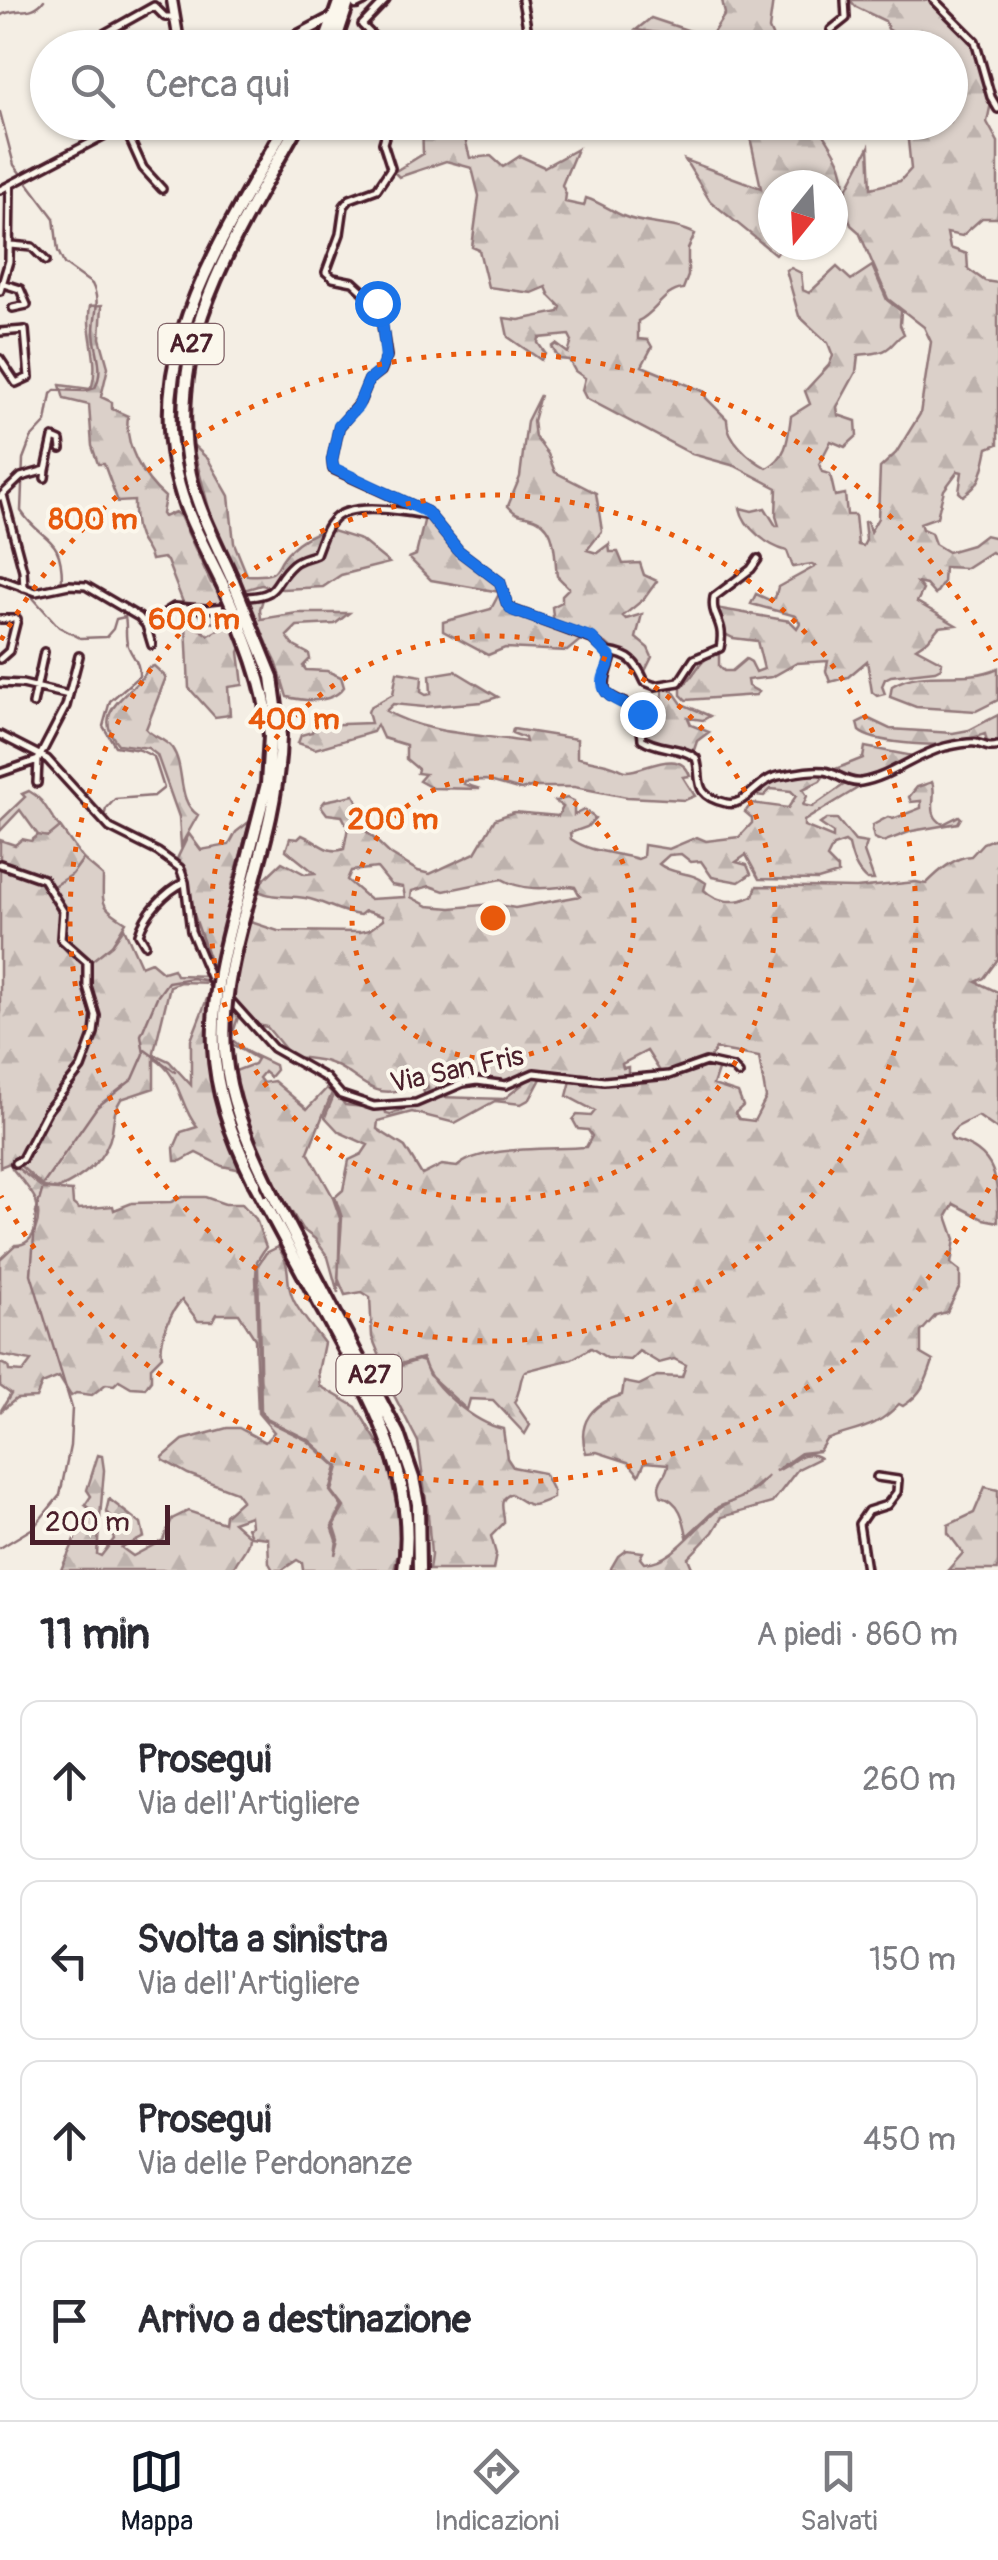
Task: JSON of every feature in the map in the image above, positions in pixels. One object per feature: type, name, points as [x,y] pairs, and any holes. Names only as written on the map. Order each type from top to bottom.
[{"type":"highway","points":[[328,30],[340,0]]},
{"type":"highway","points":[[342,30],[357,1]]},
{"type":"highway","name":"A27","points":[[277,140],[198,285],[176,356],[170,410],[178,479],[186,507],[228,582],[272,677],[275,736],[227,985],[226,1064],[234,1108],[246,1140],[398,1434],[414,1478],[418,1504],[418,1570]]},
{"type":"highway","name":"A27","points":[[228,582],[190,475],[184,382],[194,334],[211,288],[289,140]]},
{"type":"highway","name":"A27","points":[[241,907],[217,982],[212,1041],[222,1110],[255,1184],[388,1438],[405,1502],[404,1570]]},
{"type":"main road","points":[[172,0],[177,30]]},
{"type":"main road","points":[[307,30],[331,17]]},
{"type":"street","points":[[368,30],[362,24],[386,0]]},
{"type":"street","points":[[522,0],[527,30]]},
{"type":"street","points":[[831,30],[846,18],[845,0]]},
{"type":"street","points":[[934,0],[964,30]]},
{"type":"street","points":[[111,30],[154,6],[165,17],[174,17]]},
{"type":"street","points":[[968,34],[975,41],[998,109]]},
{"type":"street","points":[[0,190],[96,140]]},
{"type":"street","points":[[133,140],[143,168],[162,189]]},
{"type":"street","points":[[384,140],[391,168],[377,189],[350,199],[344,206],[340,234],[326,272],[332,278],[354,282],[377,303],[386,356],[380,371],[369,380],[358,406],[339,426],[332,465],[335,470],[427,512],[463,554],[500,582],[510,608],[592,638],[611,660],[603,686],[612,697],[640,711],[642,739],[689,753],[698,761],[696,777],[702,790],[726,804],[746,798],[758,784],[772,777],[820,771],[858,782],[889,774],[904,762],[944,748],[971,743],[998,746]]},
{"type":"street","points":[[10,186],[10,246],[2,288],[20,289],[27,301],[27,305],[12,308]]},
{"type":"street","points":[[10,246],[32,247],[46,261]]},
{"type":"street","points":[[0,332],[25,330],[29,377],[16,384],[0,359]]},
{"type":"street","points":[[30,590],[2,496],[21,477],[45,474],[53,438],[60,440],[61,449]]},
{"type":"street","points":[[146,625],[174,607],[220,608],[234,606],[247,596],[268,595],[294,563],[316,554],[328,525],[350,509],[428,516]]},
{"type":"street","points":[[607,652],[624,654],[636,662],[645,682],[655,686],[678,682],[694,659],[720,648],[724,632],[712,606],[714,597],[758,559]]},
{"type":"street","points":[[0,578],[30,590],[86,586],[129,609],[146,625],[152,645]]},
{"type":"street","points":[[0,619],[18,618],[9,651],[0,660]]},
{"type":"street","points":[[32,704],[44,652]]},
{"type":"street","points":[[36,783],[39,757],[61,717],[79,656]]},
{"type":"street","points":[[0,683],[69,694]]},
{"type":"street","points":[[0,735],[39,757],[111,827],[175,863],[186,882],[172,889],[144,920],[139,934],[144,944]]},
{"type":"street","points":[[0,772],[39,757]]},
{"type":"street","points":[[0,864],[36,874],[63,911],[61,939],[87,962],[87,986],[96,1024],[81,1068],[47,1111],[22,1159],[14,1163]]},
{"type":"street","name":"Via San Fris","points":[[186,882],[192,932],[214,986],[242,1010],[273,1048],[319,1073],[349,1099],[382,1107],[416,1103],[477,1081],[506,1085],[534,1073],[604,1081],[668,1075],[706,1062],[734,1068],[740,1074]]},
{"type":"street","points":[[866,1570],[859,1524],[868,1511],[887,1505],[898,1488],[898,1480],[877,1477]]},
{"type":"green space","points":[[722,0],[773,0],[769,30],[715,30],[725,14]]},
{"type":"green space","points":[[850,0],[930,0],[958,30],[890,30],[885,21]]},
{"type":"green space","points":[[651,18],[687,30],[636,30]]},
{"type":"green space","points":[[968,40],[976,49],[991,103],[987,122],[998,142],[998,218],[982,218],[962,236],[947,233],[950,248],[967,254],[968,269],[985,281],[998,283],[998,444],[988,448],[975,486],[963,496],[959,492],[962,472],[958,471],[944,490],[937,517],[920,523],[922,529],[931,533],[935,544],[948,552],[972,545],[985,535],[998,538],[998,555],[991,552],[966,568],[944,567],[943,583],[935,595],[926,585],[917,583],[923,590],[917,602],[956,625],[939,627],[916,648],[942,662],[935,671],[891,676],[882,686],[885,694],[877,696],[872,692],[867,661],[848,677],[830,682],[828,661],[797,663],[772,677],[747,680],[748,686],[759,692],[756,695],[686,700],[681,688],[704,660],[715,653],[719,654],[719,666],[724,671],[732,671],[746,659],[756,672],[764,669],[757,641],[725,634],[716,608],[790,621],[797,628],[800,623],[796,616],[751,604],[756,594],[769,600],[775,598],[778,587],[816,566],[793,567],[787,551],[758,535],[742,515],[740,508],[765,508],[779,526],[777,488],[735,466],[692,454],[586,398],[582,390],[585,378],[569,360],[559,359],[552,347],[556,344],[568,353],[572,341],[569,335],[539,338],[545,353],[541,360],[508,337],[504,318],[519,320],[559,312],[561,307],[546,287],[532,293],[488,287],[479,250],[472,247],[479,196],[472,168],[446,161],[399,177],[394,172],[423,154],[423,140],[465,140],[470,158],[491,156],[503,167],[520,156],[544,167],[577,149],[562,185],[565,202],[584,206],[586,198],[632,219],[695,234],[688,249],[688,276],[683,289],[670,294],[638,321],[638,339],[648,340],[652,347],[642,366],[705,392],[706,398],[727,419],[735,441],[767,468],[783,452],[791,416],[810,404],[805,391],[833,356],[828,343],[799,316],[786,270],[801,273],[803,290],[809,293],[837,267],[851,280],[872,266],[887,300],[901,311],[904,334],[884,351],[858,355],[856,372],[837,407],[838,415],[856,421],[857,436],[845,447],[831,441],[819,464],[822,472],[830,474],[835,496],[845,494],[847,515],[855,515],[858,545],[863,546],[864,522],[867,521],[870,532],[878,518],[880,468],[896,453],[920,414],[931,342],[924,327],[888,299],[859,232],[851,225],[848,187],[869,147],[871,188],[900,181],[911,169],[908,140],[968,140]]},
{"type":"green space","points":[[751,140],[828,140],[842,169],[758,170],[758,174]]},
{"type":"green space","points":[[685,160],[758,187],[758,240],[710,201]]},
{"type":"green space","points":[[102,305],[100,338],[108,367],[101,397],[112,402],[112,409],[128,416],[136,460],[165,497],[162,514],[164,517],[175,512],[180,516],[211,583],[221,590],[227,602],[184,605],[167,561],[151,560],[139,537],[134,501],[118,502],[104,464],[98,464],[92,446],[89,405],[64,399],[60,385],[90,389],[92,386],[90,306]]},
{"type":"green space","points":[[540,395],[533,421],[535,437],[555,472],[596,493],[602,531],[587,550],[597,553],[609,544],[610,552],[618,552],[623,564],[640,563],[644,575],[657,581],[644,599],[623,616],[626,619],[642,614],[636,638],[652,657],[644,673],[639,662],[618,654],[606,643],[554,626],[552,607],[562,602],[562,595],[569,588],[557,576],[550,533],[539,520],[518,514],[508,506],[520,477],[527,421]]},
{"type":"green space","points":[[192,444],[208,459],[229,496],[234,543],[247,575],[273,573],[295,546],[326,529],[361,540],[389,563],[341,575],[323,587],[282,589],[261,585],[244,590],[212,520]]},
{"type":"green space","points":[[425,517],[498,583],[511,611],[583,638],[567,651],[505,648],[488,655],[443,631],[443,622],[491,609],[500,592],[431,580],[409,558],[416,555]]},
{"type":"green space","points":[[264,596],[261,619],[297,613],[349,613],[335,624],[297,626],[287,636],[294,646],[309,654],[310,659],[303,666],[306,670],[327,671],[341,677],[344,687],[339,692],[318,700],[287,697],[277,664],[247,602]]},
{"type":"green space","points":[[197,611],[231,611],[244,642],[239,652],[243,685],[228,687],[230,715],[215,717],[189,688],[186,625],[188,622],[209,635],[218,630],[217,623],[205,622]]},
{"type":"green space","points":[[154,666],[166,677],[146,729],[172,748],[187,801],[198,815],[181,845],[179,817],[157,755],[148,748],[118,744],[108,720],[118,701]]},
{"type":"green space","points":[[998,668],[998,700],[976,711],[916,707],[890,697],[892,686],[905,680],[972,675]]},
{"type":"green space","points":[[455,671],[498,697],[424,707],[393,704],[386,711],[419,725],[454,733],[526,742],[512,733],[513,729],[577,739],[577,757],[625,771],[670,761],[678,763],[690,776],[683,777],[695,796],[685,800],[627,797],[574,787],[521,790],[486,780],[465,781],[464,784],[480,789],[432,788],[419,781],[425,774],[417,773],[418,769],[406,759],[406,745],[383,738],[377,725],[373,732],[315,749],[298,743],[301,735],[312,732],[314,725],[371,723],[370,707],[393,694],[397,672],[422,676],[421,692],[426,695],[431,694],[430,675]]},
{"type":"green space","points":[[663,688],[673,691],[682,704],[710,716],[703,720],[688,718],[691,725],[709,732],[697,741],[694,750],[644,741],[645,720],[662,708]]},
{"type":"green space","points":[[998,715],[998,741],[987,742],[985,734],[945,744],[890,741],[866,735],[859,731],[857,723],[867,718],[890,729],[953,733],[969,730]]},
{"type":"green space","points":[[865,747],[913,756],[866,779],[833,770],[863,758]]},
{"type":"green space","points":[[826,773],[820,781],[803,789],[807,796],[803,805],[812,807],[845,784],[858,788],[804,821],[804,826],[833,838],[833,833],[820,824],[837,819],[855,841],[867,843],[864,852],[874,880],[867,880],[860,873],[845,842],[833,846],[827,858],[838,874],[818,880],[759,879],[746,855],[736,862],[747,865],[751,874],[739,882],[712,877],[701,861],[691,862],[681,854],[669,855],[659,864],[700,879],[706,883],[704,890],[727,901],[753,896],[757,886],[856,888],[926,884],[947,866],[971,856],[983,843],[998,837],[998,959],[984,978],[976,982],[998,992],[998,1130],[978,1116],[950,1135],[952,1140],[967,1145],[987,1160],[996,1181],[998,1222],[954,1204],[947,1216],[955,1239],[951,1264],[960,1271],[960,1286],[947,1312],[936,1315],[921,1332],[921,1354],[933,1361],[915,1397],[873,1424],[826,1440],[819,1451],[801,1453],[775,1471],[807,1454],[820,1458],[798,1469],[772,1503],[722,1517],[688,1558],[693,1570],[610,1570],[626,1550],[643,1552],[640,1558],[644,1563],[666,1556],[733,1501],[718,1507],[687,1536],[677,1506],[659,1491],[668,1464],[645,1462],[639,1475],[628,1462],[597,1452],[586,1453],[583,1432],[589,1415],[603,1403],[622,1395],[624,1382],[639,1385],[657,1376],[682,1377],[686,1365],[674,1359],[659,1363],[639,1351],[630,1360],[607,1358],[591,1348],[572,1359],[525,1371],[514,1402],[530,1425],[525,1434],[493,1400],[470,1399],[467,1410],[429,1375],[422,1358],[389,1367],[383,1364],[372,1337],[370,1297],[362,1292],[345,1295],[338,1278],[342,1218],[335,1197],[343,1190],[349,1160],[362,1154],[368,1145],[339,1132],[325,1117],[334,1095],[318,1075],[345,1105],[385,1109],[391,1114],[439,1097],[504,1099],[533,1076],[543,1075],[530,1099],[521,1104],[495,1101],[455,1123],[412,1112],[378,1121],[377,1129],[405,1147],[422,1175],[442,1165],[457,1167],[499,1152],[586,1147],[592,1136],[588,1130],[578,1129],[573,1120],[577,1115],[591,1116],[595,1111],[567,1096],[572,1077],[607,1082],[644,1081],[675,1076],[693,1065],[707,1064],[719,1067],[713,1085],[738,1093],[743,1106],[735,1113],[739,1119],[754,1121],[766,1098],[759,1057],[716,1049],[709,1059],[711,1063],[697,1063],[661,1073],[647,1051],[622,1064],[623,1068],[628,1067],[628,1076],[605,1081],[536,1071],[504,1084],[477,1079],[461,1081],[426,1098],[424,1075],[407,1080],[400,1090],[380,1091],[330,1063],[291,1056],[267,1027],[254,1024],[229,997],[245,930],[251,922],[278,931],[360,932],[383,920],[382,916],[365,911],[352,914],[312,900],[258,891],[260,883],[282,862],[305,874],[315,873],[286,850],[290,838],[302,835],[327,849],[344,849],[348,827],[342,816],[327,814],[321,806],[325,801],[354,795],[365,816],[364,829],[390,854],[430,874],[475,853],[495,819],[514,812],[558,816],[563,807],[555,801],[567,798],[574,801],[574,815],[584,810],[595,818],[587,827],[570,833],[571,839],[595,850],[638,859],[643,857],[644,845],[669,849],[697,837],[706,841],[739,837],[752,823],[745,812],[752,803],[788,808],[796,796],[791,791],[771,789],[764,796],[754,795],[758,787],[781,778]],"holes":[[[377,868],[391,885],[403,887],[405,897],[369,899],[347,880],[351,871]],[[502,879],[525,887],[575,887],[580,896],[515,908],[493,904],[428,906],[411,897],[412,891],[430,886],[444,891]]]},
{"type":"green space","points":[[932,782],[933,810],[938,820],[943,824],[959,816],[958,823],[912,831],[883,842],[874,838],[873,825],[921,808],[921,801],[911,802],[909,797],[917,787]]},
{"type":"green space","points":[[29,791],[60,827],[50,836],[38,835],[20,810],[0,831],[0,821]]},
{"type":"green space","points":[[250,821],[213,979],[193,933],[186,870],[176,861],[189,834],[201,850],[229,845],[236,832]]},
{"type":"green space","points":[[60,827],[83,859],[72,874],[50,888],[46,885],[63,913],[60,943],[70,955],[85,963],[89,978],[89,963],[112,945],[124,928],[141,966],[151,962],[163,972],[173,969],[176,975],[209,976],[212,983],[180,982],[170,986],[154,1052],[154,1088],[121,1099],[109,1141],[99,1159],[84,1174],[57,1189],[44,1187],[15,1161],[0,1167],[0,866],[41,877],[0,864],[0,840],[15,845],[38,835],[48,837]]},
{"type":"green space","points":[[83,859],[103,876],[107,908],[126,922],[112,945],[89,963],[67,950],[62,942],[65,914],[50,888],[72,874]]},
{"type":"green space","points":[[212,986],[210,1034],[214,1080],[242,1170],[222,1166],[196,1153],[175,1161],[174,1148],[181,1132],[197,1127],[170,1073],[155,1059],[156,1055],[169,1061],[191,1085],[191,1040]]},
{"type":"green space","points":[[229,1000],[240,1011],[231,1039],[275,1065],[270,1077],[264,1072],[259,1078],[263,1083],[274,1081],[307,1109],[327,1088],[332,1093],[308,1152],[340,1218],[338,1293],[328,1257],[302,1229],[254,1151],[230,1073],[254,1064],[257,1059],[227,1041]]},
{"type":"green space","points":[[15,1166],[44,1189],[72,1191],[73,1204],[79,1209],[113,1206],[114,1210],[132,1203],[171,1202],[182,1197],[242,1204],[256,1219],[266,1247],[257,1261],[256,1276],[260,1413],[266,1420],[308,1441],[337,1467],[330,1491],[342,1507],[332,1526],[337,1540],[335,1555],[339,1540],[334,1524],[344,1507],[332,1491],[339,1467],[309,1440],[267,1419],[261,1410],[258,1265],[266,1253],[278,1247],[286,1262],[294,1301],[324,1343],[318,1372],[320,1386],[356,1407],[386,1456],[399,1517],[400,1547],[394,1570],[303,1570],[297,1560],[282,1570],[273,1570],[268,1538],[251,1536],[247,1527],[251,1526],[250,1516],[233,1522],[249,1536],[233,1570],[61,1570],[80,1520],[92,1519],[92,1511],[85,1505],[91,1496],[87,1490],[98,1455],[102,1456],[104,1470],[97,1554],[101,1556],[114,1539],[116,1522],[106,1512],[109,1499],[141,1524],[144,1537],[122,1548],[133,1556],[163,1540],[172,1519],[188,1511],[224,1523],[225,1515],[242,1500],[236,1492],[188,1474],[163,1457],[183,1440],[227,1428],[239,1428],[265,1442],[274,1432],[258,1413],[255,1339],[239,1314],[217,1314],[213,1321],[198,1321],[182,1300],[170,1318],[162,1356],[151,1367],[151,1380],[145,1388],[131,1387],[119,1380],[92,1395],[71,1396],[59,1377],[42,1384],[36,1398],[16,1399],[0,1412],[11,1394],[0,1386],[0,1363],[8,1366],[9,1371],[23,1372],[31,1361],[0,1355],[0,1259],[15,1245],[28,1241],[38,1215],[34,1197],[12,1168]]},
{"type":"green space","points":[[418,1360],[424,1362],[436,1383],[456,1403],[480,1420],[503,1429],[507,1458],[513,1467],[544,1473],[553,1491],[553,1498],[535,1505],[511,1494],[506,1497],[502,1507],[504,1523],[491,1536],[496,1554],[493,1570],[429,1570],[428,1515],[418,1442],[382,1372]]},
{"type":"green space","points":[[985,1487],[998,1490],[998,1570],[948,1570],[963,1553],[948,1533],[948,1525],[974,1513]]},
{"type":"waterway","points":[[0,16],[29,10],[44,0]]},
{"type":"waterway","points":[[0,112],[14,165],[54,218],[58,251],[64,264],[92,284],[97,302],[94,332],[99,367],[95,388],[55,390],[46,422],[31,438],[23,459],[21,511],[55,546],[61,566],[62,581],[35,589],[33,598],[59,627],[80,638],[106,637],[116,619],[125,617],[127,643],[139,676],[110,701],[103,726],[115,746],[154,757],[164,788],[154,796],[115,799],[104,817],[163,850],[186,869],[194,915],[215,975]]},
{"type":"waterway","points":[[44,1183],[97,1107],[133,1079],[144,1054],[141,1035],[168,982],[192,978],[209,981]]},
{"type":"waterway","points":[[145,1050],[175,1072]]},
{"type":"waterway","points":[[0,1548],[33,1528],[60,1495],[70,1446],[72,1408],[31,1274],[36,1212],[42,1191]]},
{"type":"route","points":[[377,303],[386,358],[380,371],[369,380],[358,406],[339,426],[333,468],[427,512],[459,551],[500,582],[512,610],[596,640],[610,657],[604,689],[642,714]]}]
